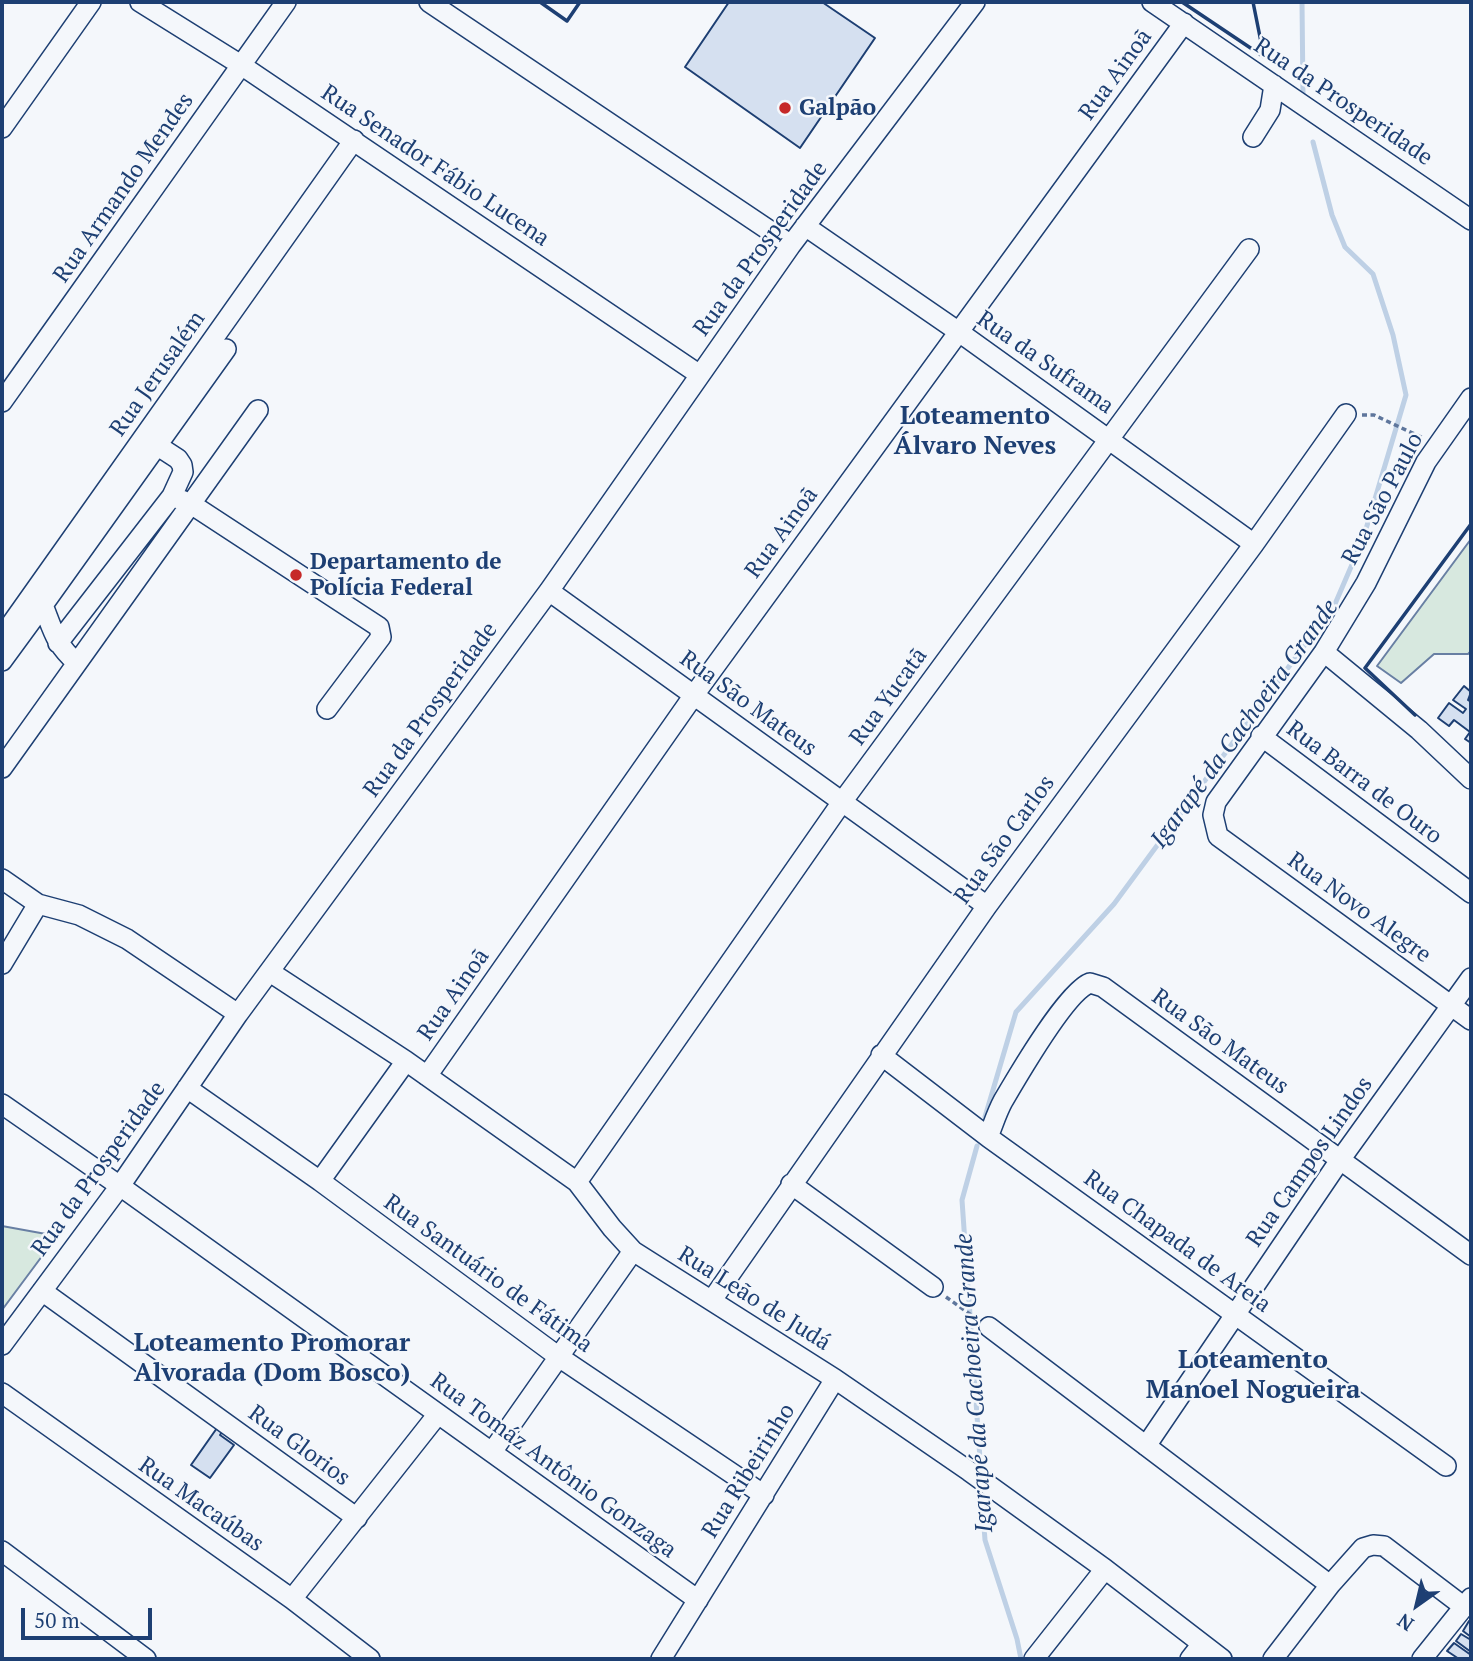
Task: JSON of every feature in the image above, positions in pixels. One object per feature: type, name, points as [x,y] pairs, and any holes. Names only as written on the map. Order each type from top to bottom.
[{"type":"street","points":[[2,128],[91,2]]},
{"type":"street","name":"Rua Senador Fábio Lucena","points":[[140,2],[242,65],[700,375]]},
{"type":"street","name":"Rua Armando Mendes","points":[[2,402],[286,2]]},
{"type":"street","points":[[429,2],[791,244]]},
{"type":"street","name":"Rua da Prosperidade","points":[[2,1345],[120,1186],[238,1014],[549,591],[791,244],[975,2]]},
{"type":"street","name":"Rua da Prosperidade","points":[[1152,2],[1471,219]]},
{"type":"street","name":"Rua Ainoã","points":[[427,1076],[694,695],[1184,23]]},
{"type":"street","points":[[1253,137],[1270,110],[1278,87]]},
{"type":"street","name":"Rua Jerusalém","points":[[2,637],[354,141]]},
{"type":"street","name":"Rua da Suframa","points":[[805,226],[960,332],[1254,544]]},
{"type":"street","name":"Rua Yucatã","points":[[577,1181],[842,802],[1249,249]]},
{"type":"street","points":[[2,661],[226,349]]},
{"type":"street","name":"Rua São Paulo","points":[[1218,835],[1213,815],[1216,802],[1324,652],[1366,583],[1426,461],[1471,398]]},
{"type":"street","points":[[2,768],[258,410]]},
{"type":"street","name":"Rua São Carlos","points":[[712,1300],[987,906],[1254,544],[1346,414]]},
{"type":"street","points":[[58,643],[172,496],[183,472],[182,465],[178,459],[158,446]]},
{"type":"street","points":[[172,496],[191,503],[379,627],[381,637],[327,709]]},
{"type":"street","name":"Rua São Mateus","points":[[549,591],[987,906]]},
{"type":"street","points":[[43,605],[50,629],[58,643],[77,663]]},
{"type":"street","points":[[1324,652],[1419,730],[1471,779]]},
{"type":"street","name":"Rua Barra de Ouro","points":[[1261,736],[1471,893]]},
{"type":"street","name":"Rua Novo Alegre","points":[[1218,835],[1471,1020]]},
{"type":"street","points":[[2,879],[38,904],[79,915],[103,925],[238,1014]]},
{"type":"street","points":[[2,964],[38,904]]},
{"type":"street","name":"Rua Leão de Judá","points":[[271,972],[406,1061],[577,1181],[633,1251],[835,1379],[969,1471],[1105,1569],[1195,1652],[1222,1659]]},
{"type":"street","name":"Rua Campos Lindos","points":[[1146,1446],[1340,1160],[1471,978]]},
{"type":"street","name":"Rua São Mateus","points":[[988,1137],[1002,1103],[1030,1056],[1078,990],[1090,983],[1103,987],[1471,1255]]},
{"type":"street","name":"Rua Chapada de Areia","points":[[881,1055],[988,1137],[1446,1466]]},
{"type":"street","points":[[320,1181],[406,1061]]},
{"type":"street","name":"Rua Santuário de Fátima","points":[[187,1088],[320,1181],[559,1357],[764,1495]]},
{"type":"street","name":"Rua Tomáz Antônio Gonzaga","points":[[2,1104],[698,1600]]},
{"type":"street","points":[[791,1184],[933,1287]]},
{"type":"street","points":[[492,1452],[633,1251]]},
{"type":"street","name":"Rua Glorios","points":[[42,1291],[357,1518]]},
{"type":"street","points":[[989,1327],[1329,1585]]},
{"type":"street","name":"Rua Ribeirinho","points":[[661,1659],[835,1379]]},
{"type":"street","name":"Rua Macaúbas","points":[[2,1393],[292,1600],[370,1659]]},
{"type":"street","points":[[292,1600],[438,1414]]},
{"type":"street","points":[[1273,1659],[1329,1585],[1363,1548],[1373,1545],[1384,1546],[1467,1602],[1422,1659]]},
{"type":"street","points":[[2,1551],[146,1659]]},
{"type":"street","points":[[1034,1659],[1105,1569]]},
{"type":"path","points":[[1374,415],[1410,432]]},
{"type":"path","points":[[933,1287],[989,1327]]},
{"type":"shaded area","points":[[1471,539],[1471,651],[1468,654],[1434,654],[1401,683],[1377,666]]},
{"type":"shaded area","points":[[2,1226],[57,1236],[2,1310]]},
{"type":"building","name":"Galpão","points":[[729,2],[822,2],[875,38],[800,148],[685,67]]},
{"type":"building","points":[[1464,686],[1471,692],[1468,700],[1471,702],[1471,743],[1465,739],[1470,732],[1454,720],[1449,726],[1438,718],[1449,703],[1463,713],[1466,709],[1453,700]]},
{"type":"building","points":[[217,1428],[222,1432],[220,1435],[234,1445],[210,1478],[191,1465]]},
{"type":"building","points":[[1469,1621],[1471,1622],[1471,1637],[1463,1631]]},
{"type":"building","points":[[1461,1634],[1471,1640],[1471,1652],[1456,1641]]},
{"type":"building","points":[[1454,1643],[1471,1655],[1471,1659],[1459,1659],[1447,1651]]},
{"type":"waterway","name":"Igarapé da Cachoeira Grande","points":[[1302,2],[1303,95]]},
{"type":"waterway","name":"Igarapé da Cachoeira Grande","points":[[985,1117],[1016,1012],[1114,904],[1335,604],[1363,539],[1406,395],[1393,335],[1373,274],[1345,247],[1332,215],[1313,142]]},
{"type":"waterway","name":"Igarapé da Cachoeira Grande","points":[[977,1146],[962,1200],[981,1473]]},
{"type":"waterway","name":"Igarapé da Cachoeira Grande","points":[[981,1486],[985,1540],[1021,1659]]},
{"type":"wall","points":[[540,2],[567,21],[580,2]]},
{"type":"wall","points":[[1182,2],[1264,57],[1253,2]]},
{"type":"wall","points":[[1415,715],[1365,668],[1471,524]]},
{"type":"place","name":"Galpão","points":[[785,108]]},
{"type":"place","name":"Departamento de Polícia Federal","points":[[296,575]]},
{"type":"district","name":"Loteamento Álvaro Neves","points":[[975,432]]},
{"type":"district","name":"Loteamento Promorar Alvorada (Dom Bosco)","points":[[272,1359]]},
{"type":"district","name":"Loteamento Manoel Nogueira","points":[[1253,1376]]}]
